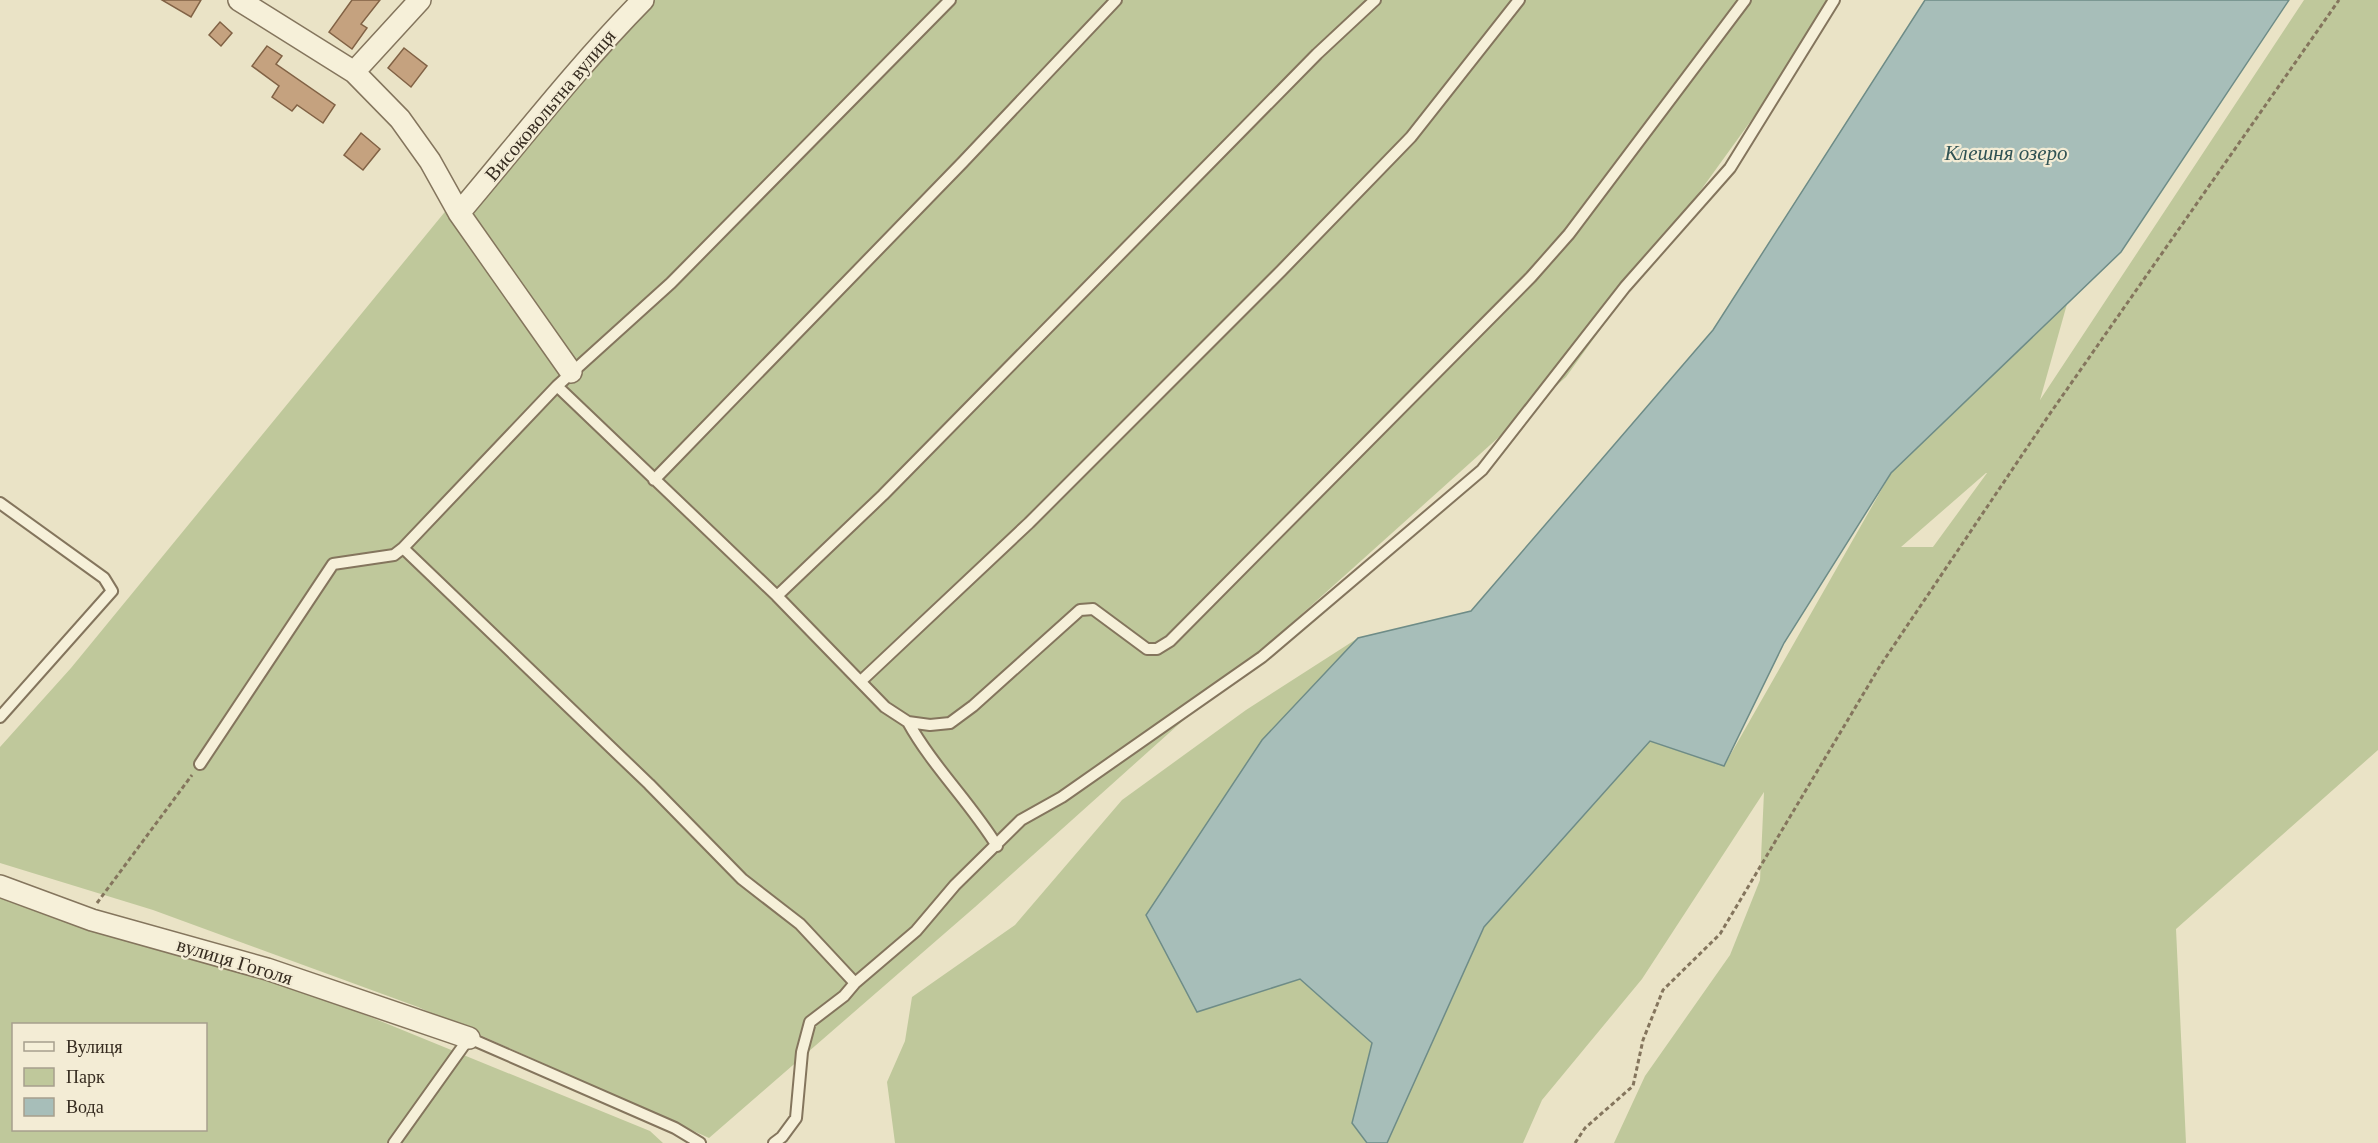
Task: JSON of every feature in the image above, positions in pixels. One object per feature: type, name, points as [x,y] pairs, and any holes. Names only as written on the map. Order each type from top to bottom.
[{"type":"street","points":[[239,0],[354,72],[400,119],[430,161],[459,213],[564,379]]},
{"type":"street","points":[[354,72],[420,0]]},
{"type":"street","name":"Високовольтна вулиця","points":[[459,213],[537,123],[575,72],[643,0]]},
{"type":"street","name":"вулиця Гоголя","points":[[0,886],[86,918],[267,969],[469,1038]]},
{"type":"lane","points":[[200,764],[333,564],[394,555],[404,548],[564,379],[671,283],[950,0]]},
{"type":"lane","points":[[654,480],[1002,122],[1116,0]]},
{"type":"lane","points":[[777,596],[883,495],[1317,54],[1375,0]]},
{"type":"lane","points":[[861,681],[1038,514],[1330,221],[1411,137],[1519,0]]},
{"type":"lane","points":[[564,379],[654,480],[777,596],[885,707],[908,722],[930,725],[950,723],[973,706],[1080,610],[1093,609],[1147,649],[1157,649],[1170,640],[1531,277],[1569,234],[1745,0]]},
{"type":"lane","points":[[774,1143],[782,1137],[796,1118],[802,1052],[810,1022],[844,996],[855,983],[916,931],[955,885],[1021,820],[1062,797],[1262,657],[1482,470],[1625,287],[1730,168],[1827,7],[1834,0]]},
{"type":"lane","points":[[0,503],[104,578],[112,591],[0,717]]},
{"type":"lane","points":[[404,548],[650,784],[742,879],[800,924],[855,983]]},
{"type":"lane","points":[[908,722],[921,745],[977,814],[997,846]]},
{"type":"lane","points":[[394,1143],[469,1038],[675,1128],[700,1143]]},
{"type":"lane","points":[[675,1128],[686,1143]]},
{"type":"path","points":[[1575,1143],[1585,1128],[1633,1086],[1642,1040],[1663,990],[1720,934],[1880,666],[2049,415],[2339,0]]},
{"type":"path","points":[[86,918],[200,764]]},
{"type":"green space","points":[[631,0],[1838,0],[1566,377],[975,907],[709,1138],[418,1007],[153,910],[0,863],[0,747],[71,668],[462,191]]},
{"type":"green space","points":[[2304,0],[2378,0],[2378,750],[2176,929],[2186,1143],[1614,1143],[1645,1076],[1730,955],[1760,880],[1764,792],[1642,979],[1542,1100],[1523,1143],[1387,1143],[1484,927],[1650,741],[1724,766],[1891,473],[2067,304],[2040,400]],"holes":[[[1987,473],[1933,547],[1901,547]]]},
{"type":"green space","points":[[1358,638],[1262,740],[1197,1012],[1300,979],[1372,1044],[1352,1123],[1367,1143],[895,1143],[887,1082],[905,1041],[912,997],[1015,925],[1122,800],[1246,710]]},
{"type":"green space","points":[[0,893],[235,965],[373,1018],[650,1131],[663,1143],[0,1143]]},
{"type":"water","name":"Клешня озеро","points":[[1925,0],[2289,0],[2121,252],[1891,473],[1784,643],[1724,766],[1650,741],[1484,927],[1387,1143],[1367,1143],[1352,1123],[1372,1043],[1300,979],[1197,1012],[1146,915],[1262,740],[1358,638],[1471,611],[1713,330]]},
{"type":"building","points":[[162,0],[201,0],[191,17]]},
{"type":"building","points":[[352,0],[380,0],[361,24],[367,28],[352,49],[329,32]]},
{"type":"building","points":[[220,22],[232,33],[221,46],[209,35]]},
{"type":"building","points":[[267,46],[282,56],[276,64],[335,105],[323,123],[297,105],[292,111],[272,97],[279,86],[252,66]]},
{"type":"building","points":[[404,48],[427,66],[411,87],[388,68]]},
{"type":"building","points":[[361,133],[380,149],[363,170],[344,155]]}]
